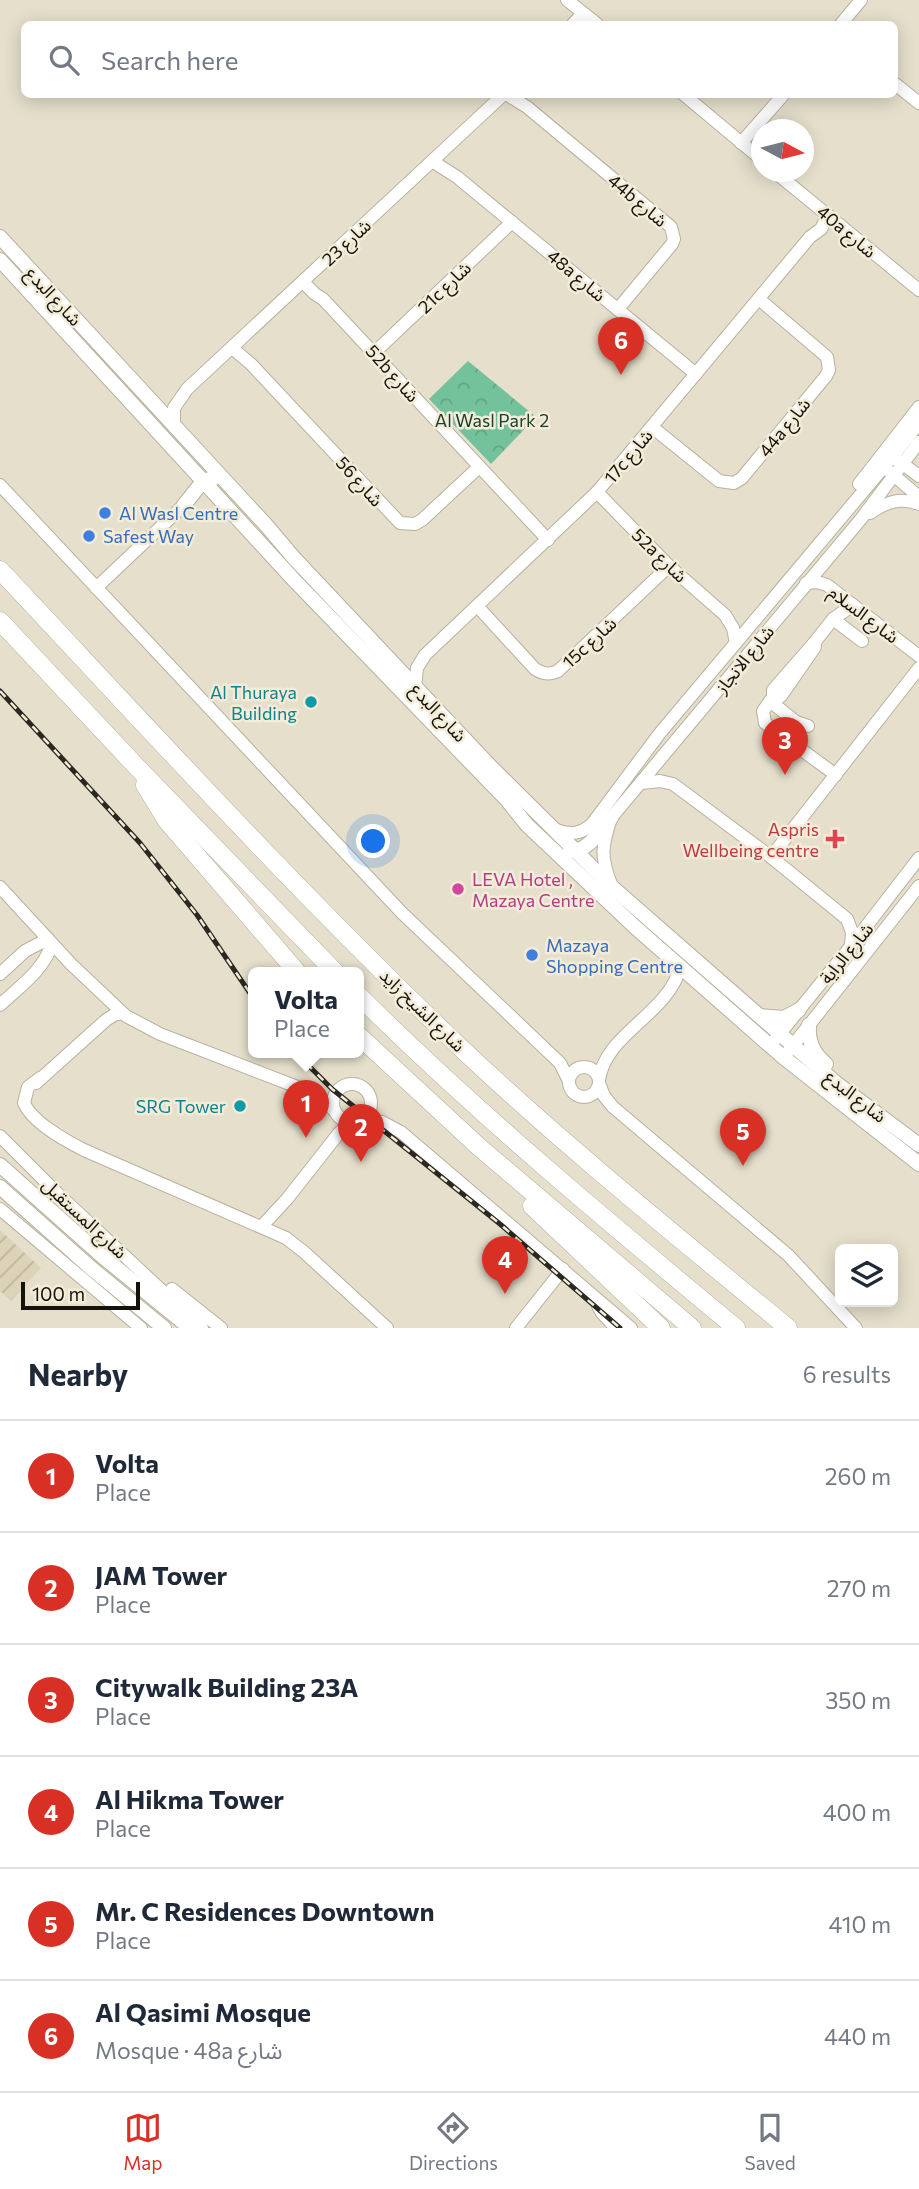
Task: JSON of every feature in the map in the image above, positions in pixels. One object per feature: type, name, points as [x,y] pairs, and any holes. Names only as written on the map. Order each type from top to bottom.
[{"type":"highway","name":"شارع الشيخ زايد","points":[[0,570],[233,819],[417,1006],[524,1105],[679,1239],[788,1328]]},
{"type":"highway","points":[[0,621],[330,967]]},
{"type":"highway","points":[[134,764],[167,821],[293,967]]},
{"type":"highway","name":"شارع الشيخ زايد","points":[[364,1000],[463,1094],[736,1328]]},
{"type":"highway","points":[[364,1040],[478,1146],[692,1328]]},
{"type":"highway","points":[[478,1146],[538,1212],[661,1328]]},
{"type":"main road","name":"شارع البدع","points":[[0,237],[415,687],[612,887],[757,1015],[775,1040]]},
{"type":"main road","name":"شارع البدع","points":[[0,260],[294,580],[507,800],[535,833],[600,896],[702,987],[775,1040],[919,1164]]},
{"type":"main road","points":[[184,505],[204,480],[215,479],[250,516],[266,525]]},
{"type":"main road","points":[[184,505],[195,497],[206,494],[221,499]]},
{"type":"main road","points":[[507,800],[558,846],[568,851],[576,852],[588,844],[611,818]]},
{"type":"main road","points":[[757,1015],[778,1018],[799,1010]]},
{"type":"main road","points":[[809,1025],[808,1035],[813,1049],[833,1071],[836,1083]]},
{"type":"main road","name":"شارع البدع","points":[[788,1051],[919,1145]]},
{"type":"main road","name":"شارع المستقبل","points":[[4,1169],[102,1256],[190,1328]]},
{"type":"main road","name":"شارع المستقبل","points":[[0,1187],[164,1328]]},
{"type":"street","points":[[567,0],[587,20]]},
{"type":"street","points":[[844,21],[861,0]]},
{"type":"street","points":[[898,86],[919,102]]},
{"type":"street","name":"شارع 23","points":[[174,425],[175,405],[187,389],[501,98]]},
{"type":"street","name":"44b شارع","points":[[512,98],[527,107],[671,227],[674,239],[672,244],[618,309]]},
{"type":"street","name":"44b شارع","points":[[523,98],[527,107]]},
{"type":"street","points":[[687,98],[751,152]]},
{"type":"street","points":[[743,145],[781,98]]},
{"type":"street","name":"48a شارع","points":[[437,157],[453,167],[457,177],[696,373]]},
{"type":"street","name":"40a شارع","points":[[787,182],[919,290]]},
{"type":"street","points":[[811,201],[815,215],[814,233],[830,228],[843,228]]},
{"type":"street","name":"17c شارع","points":[[393,662],[410,663],[425,655],[597,492],[828,215]]},
{"type":"street","name":"21c شارع","points":[[375,352],[512,222]]},
{"type":"street","name":"52b شارع","points":[[306,279],[548,540]]},
{"type":"street","name":"44a شارع","points":[[652,427],[719,481],[734,483],[742,478],[800,408],[826,376],[829,363],[827,357],[758,299]]},
{"type":"street","name":"شارع 56","points":[[235,345],[248,355],[251,364],[400,523],[407,525],[422,520],[479,467]]},
{"type":"street","name":"شارع 23","points":[[149,398],[166,401],[187,389]]},
{"type":"street","name":"شارع الانجاز","points":[[808,558],[816,537],[919,407]]},
{"type":"street","name":"شارع الانجاز","points":[[552,828],[571,834],[579,833],[592,824],[660,733],[808,558],[898,460],[919,423]]},
{"type":"street","name":"شارع الانجاز","points":[[898,460],[919,442]]},
{"type":"street","points":[[898,460],[919,475]]},
{"type":"street","points":[[889,471],[919,497]]},
{"type":"street","name":"شارع الانجاز","points":[[612,887],[602,856],[603,842],[611,818],[737,670],[860,519],[889,471]]},
{"type":"street","points":[[0,485],[402,914],[562,1065],[573,1092],[583,1097],[594,1094],[607,1056]]},
{"type":"street","name":"52a شارع","points":[[597,492],[669,566],[725,615],[733,628],[736,643]]},
{"type":"street","points":[[860,519],[893,501],[919,503]]},
{"type":"street","points":[[96,589],[184,505]]},
{"type":"street","name":"15c شارع","points":[[478,607],[535,669],[552,674],[669,566]]},
{"type":"street","name":"شارع السلام","points":[[806,583],[822,583],[919,656]]},
{"type":"street","points":[[836,775],[765,723],[763,714],[772,699],[773,690],[836,617],[853,605]]},
{"type":"street","points":[[725,615],[744,621],[757,618]]},
{"type":"street","points":[[836,617],[864,639]]},
{"type":"street","points":[[415,687],[417,668],[425,655]]},
{"type":"street","points":[[771,857],[919,668]]},
{"type":"street","points":[[772,699],[796,722],[808,726]]},
{"type":"street","points":[[666,752],[666,769],[673,784]]},
{"type":"street","points":[[641,783],[660,781],[673,784],[771,857],[846,919],[852,932],[851,946]]},
{"type":"street","name":"شارع الراية","points":[[775,1040],[919,858]]},
{"type":"street","name":"شارع الراية","points":[[788,1051],[919,886]]},
{"type":"street","points":[[0,887],[71,964],[122,1013],[160,1034],[317,1096],[345,1121],[383,1122],[401,1132],[631,1328]]},
{"type":"street","points":[[0,974],[25,951],[30,942],[30,931],[23,913]]},
{"type":"street","points":[[846,919],[860,922],[874,917]]},
{"type":"street","points":[[874,917],[872,927],[876,940]]},
{"type":"street","points":[[25,951],[50,942]]},
{"type":"street","points":[[0,1005],[37,972],[46,959],[50,942]]},
{"type":"street","points":[[37,972],[55,964],[71,964]]},
{"type":"street","points":[[669,994],[680,968]]},
{"type":"street","points":[[569,1081],[572,1073],[607,1056],[669,994],[682,987],[702,987]]},
{"type":"street","points":[[97,1028],[104,1007],[99,991]]},
{"type":"street","points":[[122,1013],[110,1017],[40,1078],[31,1090],[30,1100],[39,1121],[84,1150],[267,1228],[304,1252],[387,1328]]},
{"type":"street","points":[[549,1054],[581,1068],[593,1070],[604,1096],[614,1107],[788,1255],[856,1328]]},
{"type":"street","points":[[267,1228],[332,1143],[365,1116],[371,1105],[367,1092],[357,1085],[350,1084],[338,1090],[315,1091],[300,1088]]},
{"type":"street","points":[[332,1143],[335,1111],[333,1099],[338,1090]]},
{"type":"street","name":"شارع المستقبل","points":[[0,1136],[202,1328]]},
{"type":"street","points":[[0,1143],[16,1153]]},
{"type":"street","points":[[0,1209],[141,1328]]},
{"type":"street","points":[[115,1247],[154,1273],[221,1328]]},
{"type":"street","points":[[516,1328],[563,1269]]},
{"type":"street","points":[[597,1298],[601,1313],[617,1328]]},
{"type":"shaded area","points":[[0,1230],[41,1268],[11,1301],[0,1291]]},
{"type":"green space","name":"Al Wasl Park 2","points":[[468,361],[536,417],[491,464],[429,399]]},
{"type":"railway","points":[[0,691],[140,843],[197,915],[248,990]]},
{"type":"railway","points":[[301,1058],[332,1089],[500,1224],[620,1328]]},
{"type":"place","name":"Al Qasimi Mosque","points":[[621,375]]},
{"type":"place","name":"Al Wasl Centre","points":[[105,513]]},
{"type":"place","name":"Safest Way","points":[[89,536]]},
{"type":"place","name":"Al Thuraya Building","points":[[311,702]]},
{"type":"place","name":"Citywalk Building 23A","points":[[785,775]]},
{"type":"place","name":"Aspris Wellbeing centre","points":[[835,839]]},
{"type":"place","name":"LEVA Hotel , Mazaya Centre","points":[[458,889]]},
{"type":"place","name":"Mazaya Shopping Centre","points":[[532,955]]},
{"type":"place","name":"SRG Tower","points":[[240,1106]]},
{"type":"place","name":"Volta","points":[[306,1138]]},
{"type":"place","name":"JAM Tower","points":[[361,1162]]},
{"type":"place","name":"Mr. C Residences Downtown","points":[[743,1166]]},
{"type":"place","name":"Al Hikma Tower","points":[[505,1294]]}]
